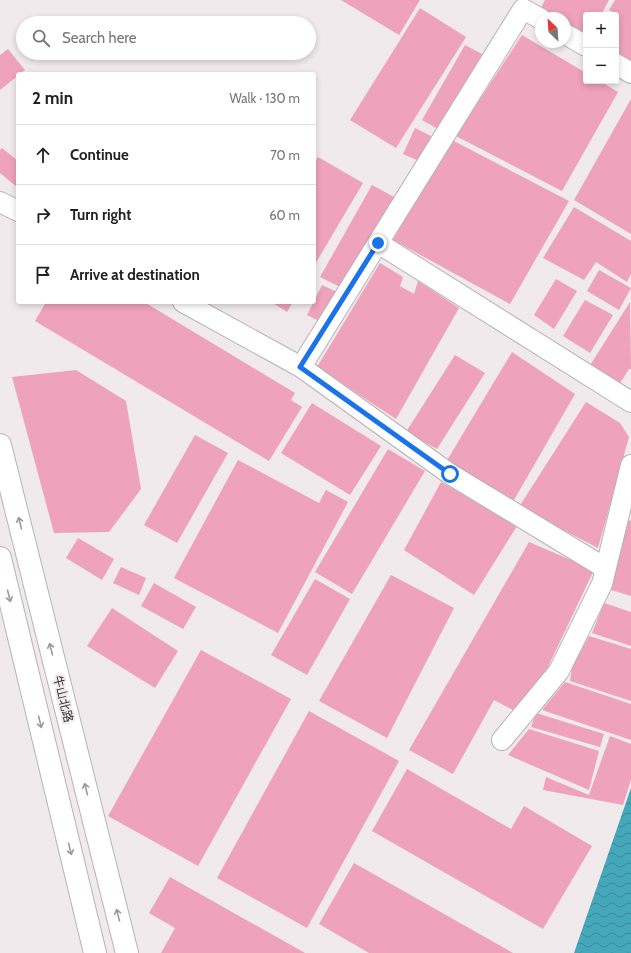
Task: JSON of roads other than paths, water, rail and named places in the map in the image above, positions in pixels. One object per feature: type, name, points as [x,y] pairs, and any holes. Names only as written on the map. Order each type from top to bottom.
[{"type":"main road","name":"牛山北路","points":[[0,445],[127,953]]},
{"type":"main road","points":[[0,558],[95,953]]},
{"type":"street","points":[[300,367],[523,9],[535,16]]},
{"type":"street","points":[[571,37],[583,44]]},
{"type":"street","points":[[619,66],[631,73]]},
{"type":"street","points":[[0,202],[16,211]]},
{"type":"street","points":[[378,243],[631,402]]},
{"type":"street","points":[[187,304],[300,367],[450,474],[605,568]]},
{"type":"street","points":[[502,740],[559,671],[602,584],[631,465]]},
{"type":"water","points":[[631,788],[631,953],[574,953]]}]
